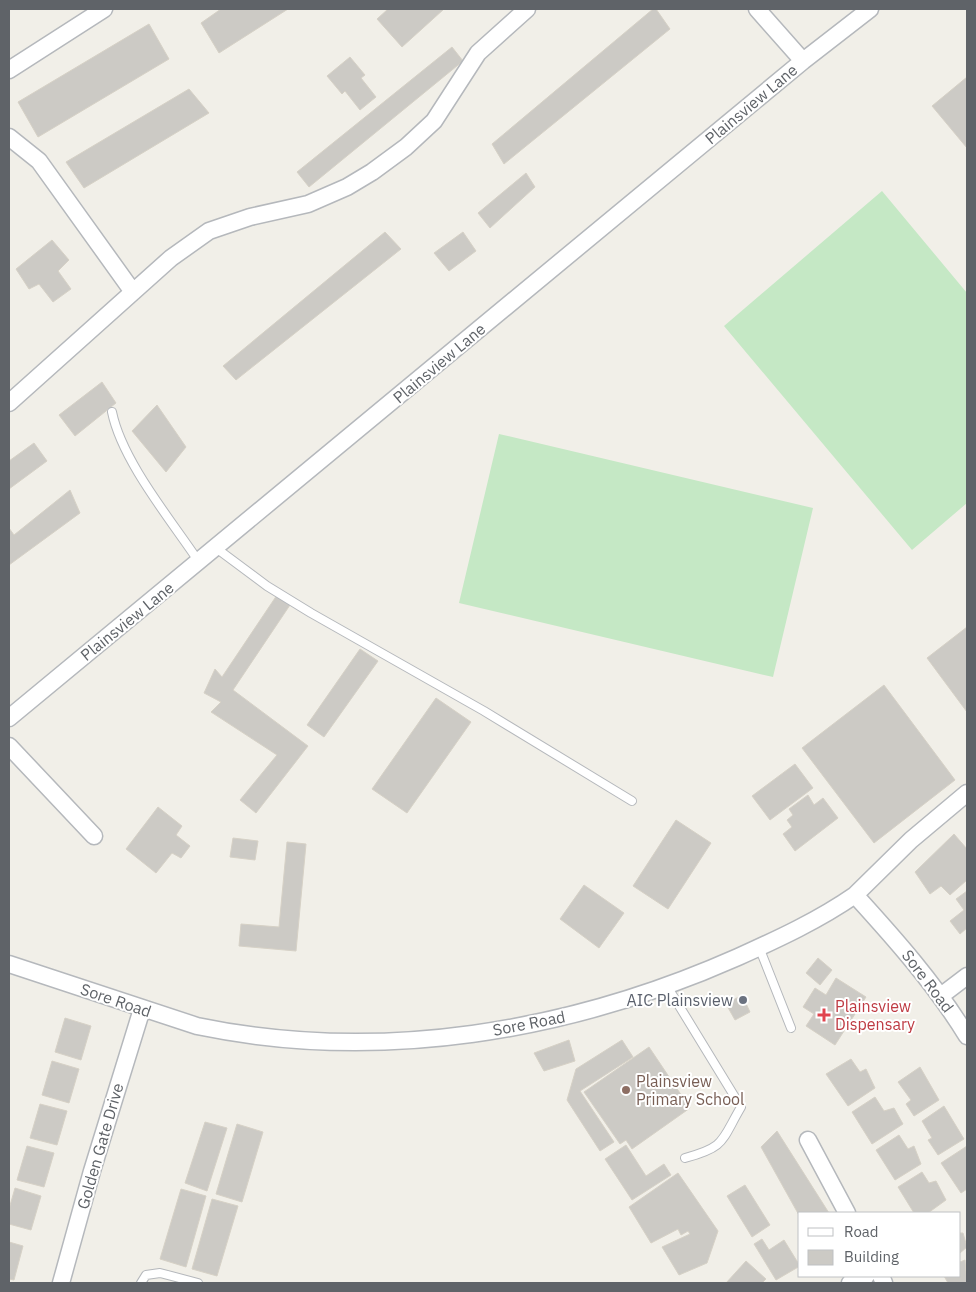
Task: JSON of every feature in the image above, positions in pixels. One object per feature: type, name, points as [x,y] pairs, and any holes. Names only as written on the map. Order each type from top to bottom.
[{"type":"street","points":[[9,70],[104,9]]},
{"type":"street","points":[[9,403],[171,258],[209,232],[250,217],[308,204],[347,187],[372,172],[434,121],[478,53],[527,9]]},
{"type":"street","points":[[757,9],[803,61]]},
{"type":"street","name":"Plainsview Lane","points":[[9,718],[803,61],[870,9]]},
{"type":"street","points":[[9,136],[39,160],[134,292]]},
{"type":"street","points":[[9,746],[94,836]]},
{"type":"street","points":[[855,895],[911,840],[967,793]]},
{"type":"street","name":"Sore Road","points":[[9,964],[197,1026],[229,1032],[311,1040],[387,1043],[433,1039],[535,1024],[667,986],[759,947],[834,910],[855,895],[942,995],[967,1036]]},
{"type":"street","points":[[942,995],[967,976]]},
{"type":"street","name":"Golden Gate Drive","points":[[61,1283],[92,1171],[142,1009]]},
{"type":"street","points":[[808,1140],[846,1212]]},
{"type":"street","points":[[850,1283],[864,1277]]},
{"type":"lane","points":[[112,412],[118,434],[142,478],[199,562]]},
{"type":"lane","points":[[216,548],[267,586],[311,613],[484,711],[632,801]]},
{"type":"lane","points":[[759,947],[791,1028]]},
{"type":"lane","points":[[667,986],[741,1107],[723,1140],[709,1152],[685,1158]]},
{"type":"lane","points":[[141,1283],[146,1275],[160,1273],[198,1283]]},
{"type":"green space","points":[[882,191],[967,293],[967,503],[912,550],[724,326]]},
{"type":"green space","points":[[499,434],[813,508],[773,677],[459,603]]},
{"type":"building","points":[[221,9],[288,9],[219,53],[201,23]]},
{"type":"building","points":[[388,9],[444,9],[402,47],[377,19]]},
{"type":"building","points":[[653,9],[656,9],[670,29],[504,164],[492,144]]},
{"type":"building","points":[[149,24],[169,59],[38,137],[18,102]]},
{"type":"building","points":[[452,47],[463,61],[309,187],[297,172]]},
{"type":"building","points":[[350,57],[365,75],[361,78],[376,97],[360,110],[345,91],[342,94],[327,76]]},
{"type":"building","points":[[967,77],[967,148],[932,106]]},
{"type":"building","points":[[189,89],[209,113],[84,188],[66,162]]},
{"type":"building","points":[[526,173],[535,187],[490,228],[478,213]]},
{"type":"building","points":[[385,232],[401,249],[236,380],[223,366]]},
{"type":"building","points":[[463,232],[476,251],[449,271],[434,253]]},
{"type":"building","points":[[52,240],[69,260],[58,271],[71,289],[53,302],[39,284],[29,289],[16,269]]},
{"type":"building","points":[[102,382],[116,403],[75,436],[59,415]]},
{"type":"building","points":[[157,405],[186,447],[166,472],[132,431]]},
{"type":"building","points":[[34,443],[47,461],[9,489],[9,461]]},
{"type":"building","points":[[70,490],[80,513],[9,565],[9,528],[14,535]]},
{"type":"building","points":[[277,595],[290,605],[233,690],[308,746],[256,813],[240,800],[277,755],[211,712],[221,702],[204,693],[215,669],[222,677]]},
{"type":"building","points":[[967,627],[967,712],[927,658]]},
{"type":"building","points":[[360,649],[378,661],[324,737],[307,725]]},
{"type":"building","points":[[884,685],[955,780],[874,843],[802,748]]},
{"type":"building","points":[[436,698],[471,722],[407,813],[372,789]]},
{"type":"building","points":[[795,764],[813,788],[770,820],[752,796]]},
{"type":"building","points":[[808,795],[814,805],[823,798],[838,818],[795,851],[783,834],[792,827],[787,820],[793,815],[789,809]]},
{"type":"building","points":[[158,807],[182,826],[176,835],[190,846],[181,858],[172,853],[156,873],[126,849]]},
{"type":"building","points":[[676,820],[711,843],[668,909],[633,886]]},
{"type":"building","points":[[954,834],[967,849],[967,880],[950,895],[941,886],[930,894],[915,872]]},
{"type":"building","points":[[233,838],[258,841],[255,860],[230,857]]},
{"type":"building","points":[[287,842],[306,844],[296,951],[239,946],[241,924],[279,927]]},
{"type":"building","points":[[584,885],[624,913],[599,948],[560,919]]},
{"type":"building","points":[[967,891],[967,928],[960,934],[950,921],[964,910],[956,899]]},
{"type":"building","points":[[818,958],[832,970],[820,985],[806,973]]},
{"type":"building","points":[[836,978],[866,997],[835,1045],[806,1026],[814,1014],[803,1007],[815,988],[826,995]]},
{"type":"building","points":[[742,995],[750,1012],[735,1020],[726,1004]]},
{"type":"building","points":[[65,1018],[91,1026],[81,1060],[55,1052]]},
{"type":"building","points":[[569,1040],[575,1061],[544,1071],[534,1053]]},
{"type":"building","points":[[622,1040],[633,1057],[580,1091],[614,1142],[600,1151],[567,1100],[576,1069]]},
{"type":"building","points":[[649,1047],[690,1108],[632,1149],[626,1140],[620,1144],[584,1092]]},
{"type":"building","points":[[851,1059],[860,1072],[866,1069],[875,1088],[848,1106],[826,1074]]},
{"type":"building","points":[[52,1061],[79,1069],[69,1103],[42,1095]]},
{"type":"building","points":[[920,1067],[939,1100],[914,1116],[906,1104],[911,1100],[898,1082]]},
{"type":"building","points":[[875,1097],[884,1111],[894,1108],[903,1124],[872,1144],[852,1112]]},
{"type":"building","points":[[40,1104],[67,1111],[57,1145],[30,1138]]},
{"type":"building","points":[[944,1106],[964,1139],[938,1155],[928,1140],[932,1138],[922,1121]]},
{"type":"building","points":[[205,1122],[227,1128],[207,1191],[185,1183]]},
{"type":"building","points":[[237,1124],[263,1132],[242,1202],[216,1194]]},
{"type":"building","points":[[777,1131],[828,1212],[798,1213],[761,1147]]},
{"type":"building","points":[[899,1135],[908,1149],[914,1146],[921,1164],[895,1180],[876,1150]]},
{"type":"building","points":[[626,1145],[646,1176],[664,1164],[671,1175],[632,1200],[605,1159]]},
{"type":"building","points":[[27,1146],[54,1153],[44,1187],[17,1180]]},
{"type":"building","points":[[967,1146],[967,1189],[961,1193],[941,1163]]},
{"type":"building","points":[[922,1172],[929,1183],[936,1181],[946,1200],[929,1212],[913,1212],[898,1187]]},
{"type":"building","points":[[678,1173],[718,1231],[707,1263],[679,1275],[662,1247],[690,1234],[688,1231],[681,1235],[678,1229],[651,1243],[629,1207]]},
{"type":"building","points":[[745,1185],[770,1225],[752,1237],[727,1196]]},
{"type":"building","points":[[15,1188],[41,1196],[31,1230],[9,1224],[9,1209]]},
{"type":"building","points":[[181,1189],[206,1196],[186,1267],[160,1259]]},
{"type":"building","points":[[212,1199],[238,1206],[217,1276],[192,1269]]},
{"type":"building","points":[[961,1233],[963,1233],[967,1247],[961,1252]]},
{"type":"building","points":[[762,1239],[769,1250],[784,1240],[798,1263],[798,1267],[776,1280],[754,1244]]},
{"type":"building","points":[[9,1242],[23,1246],[14,1280],[9,1279]]},
{"type":"building","points":[[965,1260],[967,1283],[948,1283],[945,1277],[961,1277],[961,1262]]},
{"type":"building","points":[[746,1261],[766,1279],[762,1283],[726,1283]]},
{"type":"place","name":"AIC Plainsview","points":[[743,1000]]},
{"type":"place","name":"Plainsview Dispensary","points":[[824,1015]]},
{"type":"place","name":"Plainsview Primary School","points":[[626,1090]]}]
